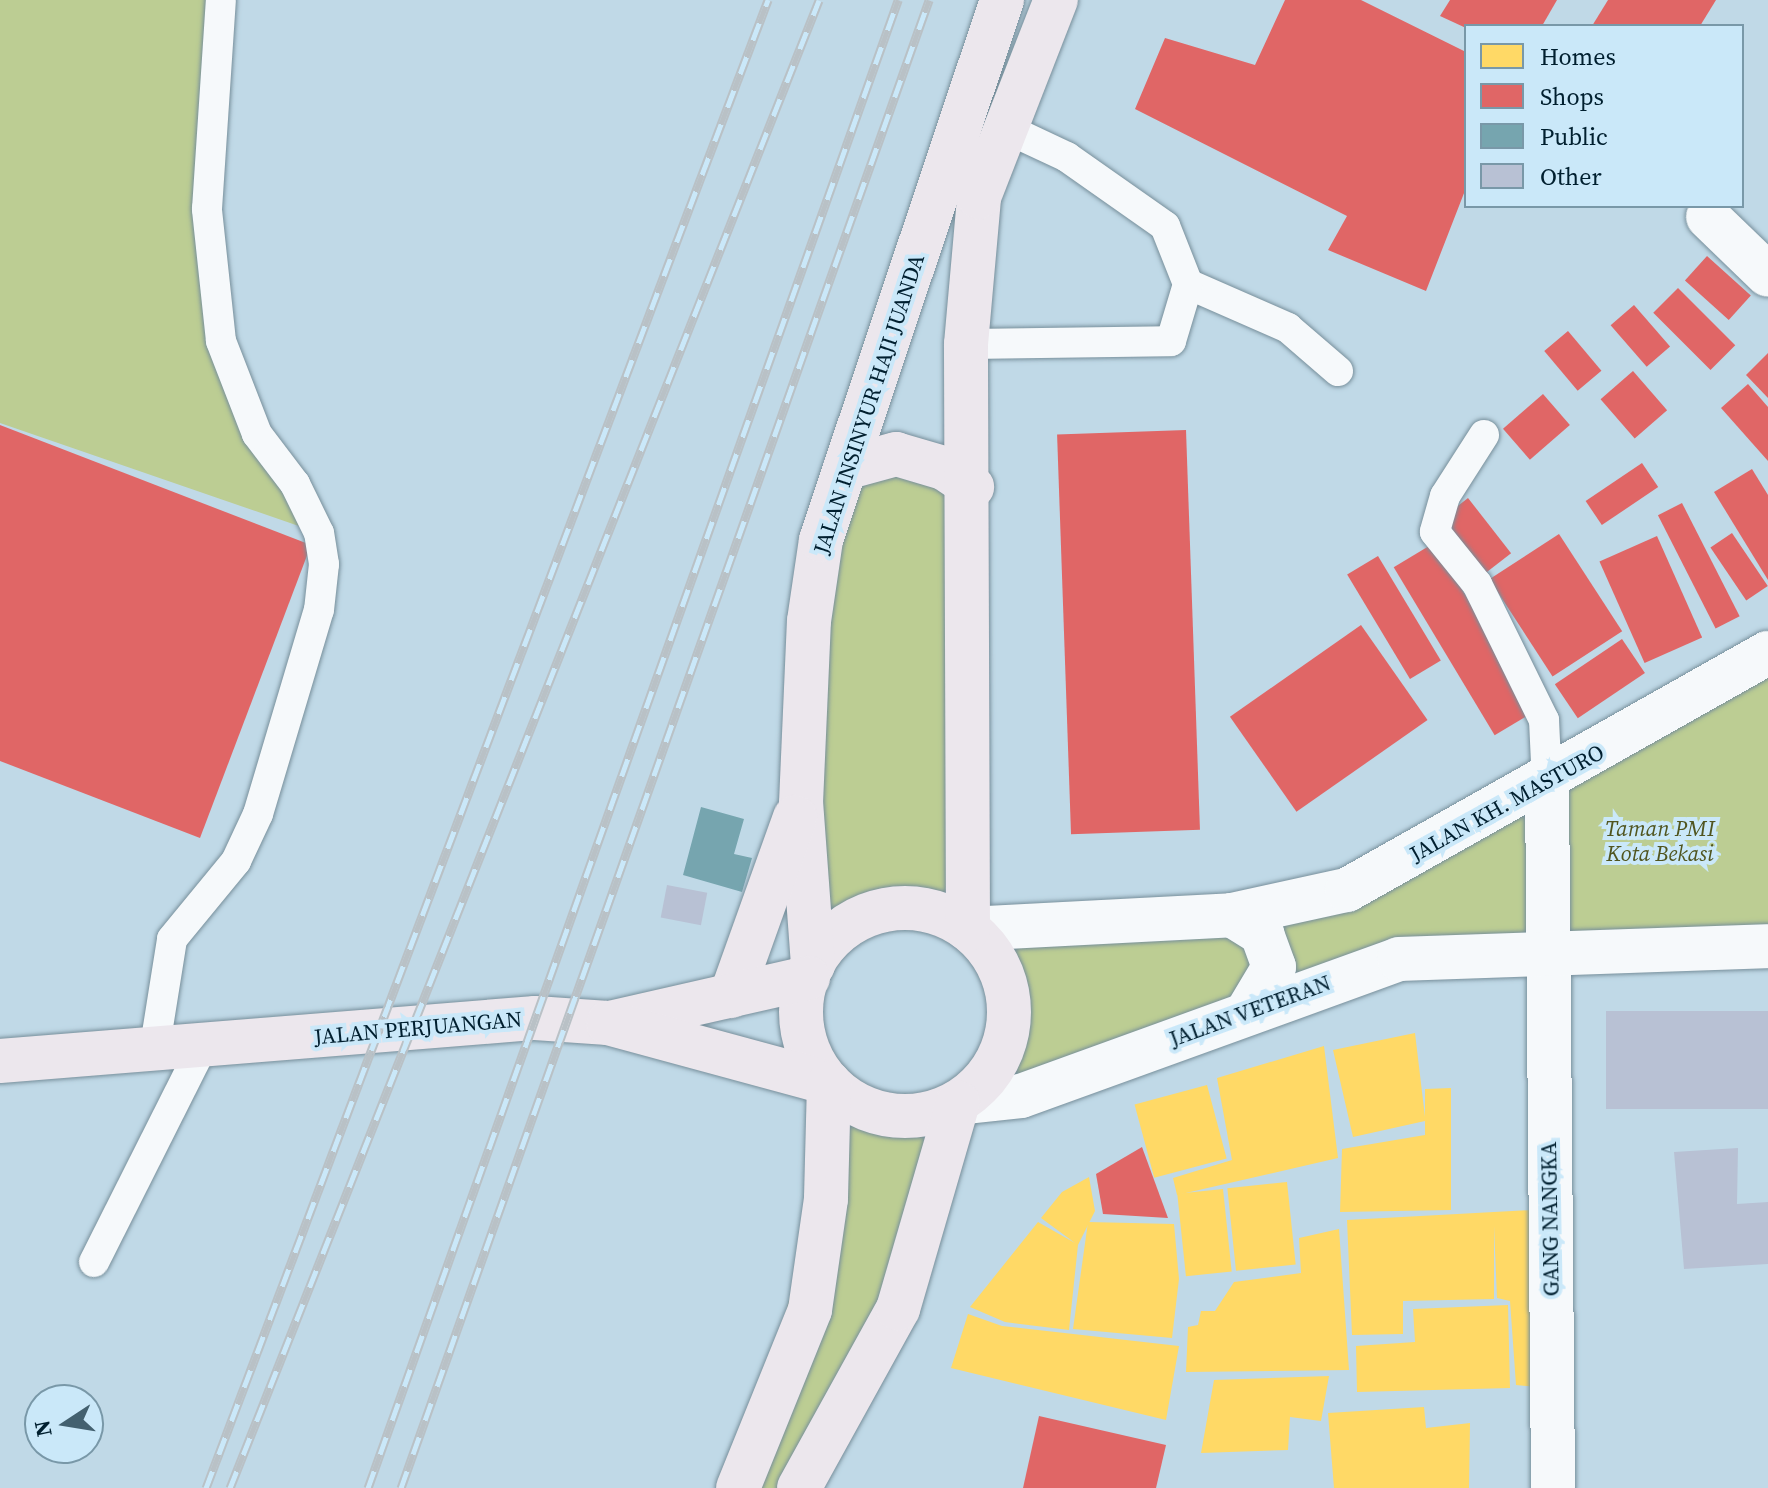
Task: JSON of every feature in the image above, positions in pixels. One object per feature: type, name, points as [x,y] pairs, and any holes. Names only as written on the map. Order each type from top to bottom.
[{"type":"main road","name":"JALAN INSINYUR HAJI JUANDA","points":[[810,972],[801,803],[809,621],[821,540],[1002,0]]},
{"type":"main road","points":[[968,929],[972,487],[966,344],[979,197],[1003,127],[1056,0]]},
{"type":"main road","points":[[845,468],[896,454],[944,468],[972,487]]},
{"type":"main road","points":[[731,996],[801,803]]},
{"type":"main road","points":[[799,1488],[898,1309],[958,1103],[994,1069],[1010,1013],[997,961],[968,929],[917,909],[870,914],[843,929],[810,972],[805,1037],[829,1083],[856,1105],[896,1117],[958,1103]]},
{"type":"main road","points":[[608,1023],[731,996],[810,972]]},
{"type":"main road","name":"JALAN PERJUANGAN","points":[[0,1061],[154,1052],[486,1019],[608,1023],[829,1083]]},
{"type":"main road","points":[[738,1488],[810,1310],[826,1199],[829,1083]]},
{"type":"street","points":[[1708,217],[1768,275]]},
{"type":"street","name":"JALAN KH. MASTURO","points":[[968,929],[1232,915],[1347,890],[1547,784],[1768,653]]},
{"type":"street","points":[[1547,784],[1548,950]]},
{"type":"street","points":[[1232,915],[1262,934],[1274,967],[1249,1009]]},
{"type":"street","name":"JALAN VETERAN","points":[[958,1103],[1021,1096],[1249,1009],[1399,959],[1548,950],[1768,946]]},
{"type":"street","name":"GANG NANGKA","points":[[1548,950],[1553,1488]]},
{"type":"lane","points":[[154,1052],[157,998],[172,939],[236,861],[258,814],[319,610],[324,564],[319,533],[295,484],[257,434],[221,341],[207,209],[221,0]]},
{"type":"lane","points":[[966,344],[1171,341],[1188,284],[1165,226],[1067,157],[1003,127]]},
{"type":"lane","points":[[1188,284],[1288,328],[1338,371]]},
{"type":"lane","points":[[1484,435],[1445,496],[1435,532],[1477,584],[1544,720],[1547,784]]},
{"type":"lane","points":[[94,1262],[202,1047]]},
{"type":"green space","points":[[0,0],[221,0],[221,341],[319,533],[0,423]]},
{"type":"green space","name":"Taman PMI Kota Bekasi","points":[[845,468],[944,468],[968,928],[1303,905],[1768,651],[1768,946],[1399,959],[958,1103],[994,1069],[1010,1013],[996,960],[951,918],[917,909],[870,914],[826,945],[801,803]]},
{"type":"green space","points":[[844,1097],[896,1117],[958,1103],[898,1309],[799,1488],[738,1488]]},
{"type":"building: Homes","points":[[1415,1033],[1425,1117],[1425,1089],[1451,1088],[1451,1210],[1340,1212],[1342,1149],[1425,1135],[1425,1121],[1353,1137],[1333,1050]]},
{"type":"building: Homes","points":[[1324,1046],[1338,1158],[1177,1195],[1173,1178],[1232,1160],[1217,1078]]},
{"type":"building: Homes","points":[[1207,1085],[1227,1158],[1154,1178],[1135,1104]]},
{"type":"building: Homes","points":[[1089,1177],[1095,1211],[1078,1245],[1069,1330],[1005,1322],[970,1307],[1038,1222],[1075,1243],[1041,1218],[1062,1192]]},
{"type":"building: Homes","points":[[1287,1182],[1296,1265],[1236,1271],[1227,1188]]},
{"type":"building: Homes","points":[[1223,1189],[1232,1272],[1186,1276],[1177,1194]]},
{"type":"building: Homes","points":[[1532,1210],[1537,1387],[1516,1385],[1510,1301],[1497,1298],[1494,1226],[1494,1299],[1403,1301],[1403,1334],[1352,1335],[1347,1220]]},
{"type":"building: Homes","points":[[1088,1222],[1174,1224],[1179,1279],[1172,1338],[1073,1329]]},
{"type":"building: Homes","points":[[1339,1229],[1349,1370],[1186,1372],[1188,1327],[1198,1325],[1201,1311],[1215,1311],[1234,1282],[1301,1273],[1299,1238]]},
{"type":"building: Homes","points":[[1508,1305],[1510,1388],[1357,1392],[1356,1346],[1415,1342],[1413,1309]]},
{"type":"building: Homes","points":[[968,1314],[1002,1326],[1179,1346],[1166,1420],[951,1368]]},
{"type":"building: Homes","points":[[1329,1376],[1321,1421],[1290,1417],[1288,1450],[1201,1453],[1214,1380]]},
{"type":"building: Homes","points":[[1424,1407],[1426,1428],[1470,1423],[1469,1488],[1334,1488],[1328,1413]]},
{"type":"building: Shops","points":[[1285,0],[1361,0],[1464,51],[1464,193],[1426,291],[1328,250],[1347,216],[1135,109],[1165,38],[1255,65]]},
{"type":"building: Shops","points":[[1450,0],[1557,0],[1543,24],[1464,24],[1464,27],[1440,16]]},
{"type":"building: Shops","points":[[1608,0],[1716,0],[1701,24],[1593,24]]},
{"type":"building: Shops","points":[[1707,256],[1751,295],[1729,320],[1685,281]]},
{"type":"building: Shops","points":[[1678,288],[1735,345],[1711,370],[1653,313]]},
{"type":"building: Shops","points":[[1634,305],[1670,347],[1647,367],[1611,325]]},
{"type":"building: Shops","points":[[1568,331],[1601,371],[1578,391],[1544,351]]},
{"type":"building: Shops","points":[[1768,353],[1768,398],[1746,375]]},
{"type":"building: Shops","points":[[1633,371],[1667,410],[1635,438],[1601,399]]},
{"type":"building: Shops","points":[[1748,384],[1768,407],[1768,461],[1721,408]]},
{"type":"building: Shops","points":[[1543,394],[1570,425],[1530,460],[1503,429]]},
{"type":"building: Shops","points":[[0,425],[311,545],[200,838],[0,761]]},
{"type":"building: Shops","points":[[1186,430],[1200,830],[1071,834],[1057,435]]},
{"type":"building: Shops","points":[[1642,463],[1658,487],[1602,525],[1586,501]]},
{"type":"building: Shops","points":[[1752,469],[1768,495],[1768,580],[1714,492]]},
{"type":"building: Shops","points":[[1468,498],[1511,553],[1484,574],[1441,519]]},
{"type":"building: Shops","points":[[1682,503],[1740,616],[1716,628],[1658,515]]},
{"type":"building: Shops","points":[[1732,533],[1768,586],[1746,601],[1710,548]]},
{"type":"building: Shops","points":[[1559,534],[1622,631],[1553,676],[1489,579]]},
{"type":"building: Shops","points":[[1657,536],[1702,637],[1645,663],[1599,562]]},
{"type":"building: Shops","points":[[1434,543],[1535,711],[1495,735],[1394,567]]},
{"type":"building: Shops","points":[[1378,556],[1441,661],[1410,679],[1347,575]]},
{"type":"building: Shops","points":[[1361,625],[1428,720],[1296,812],[1230,717]]},
{"type":"building: Shops","points":[[1622,639],[1645,673],[1578,718],[1555,684]]},
{"type":"building: Shops","points":[[1142,1147],[1168,1218],[1103,1214],[1096,1174]]},
{"type":"building: Shops","points":[[1039,1416],[1166,1445],[1156,1488],[1023,1488]]},
{"type":"building: Public","points":[[701,807],[744,819],[734,854],[752,858],[742,892],[683,875]]},
{"type":"building: Other","points":[[667,885],[707,893],[701,925],[661,917]]},
{"type":"building: Other","points":[[1606,1011],[1768,1011],[1768,1109],[1606,1109]]},
{"type":"building: Other","points":[[1738,1148],[1737,1204],[1768,1202],[1768,1264],[1684,1269],[1674,1152]]},
{"type":"railway","points":[[206,1488],[768,0]]},
{"type":"railway","points":[[230,1488],[819,0]]},
{"type":"railway","points":[[368,1488],[898,0]]},
{"type":"railway","points":[[401,1488],[929,0]]}]
